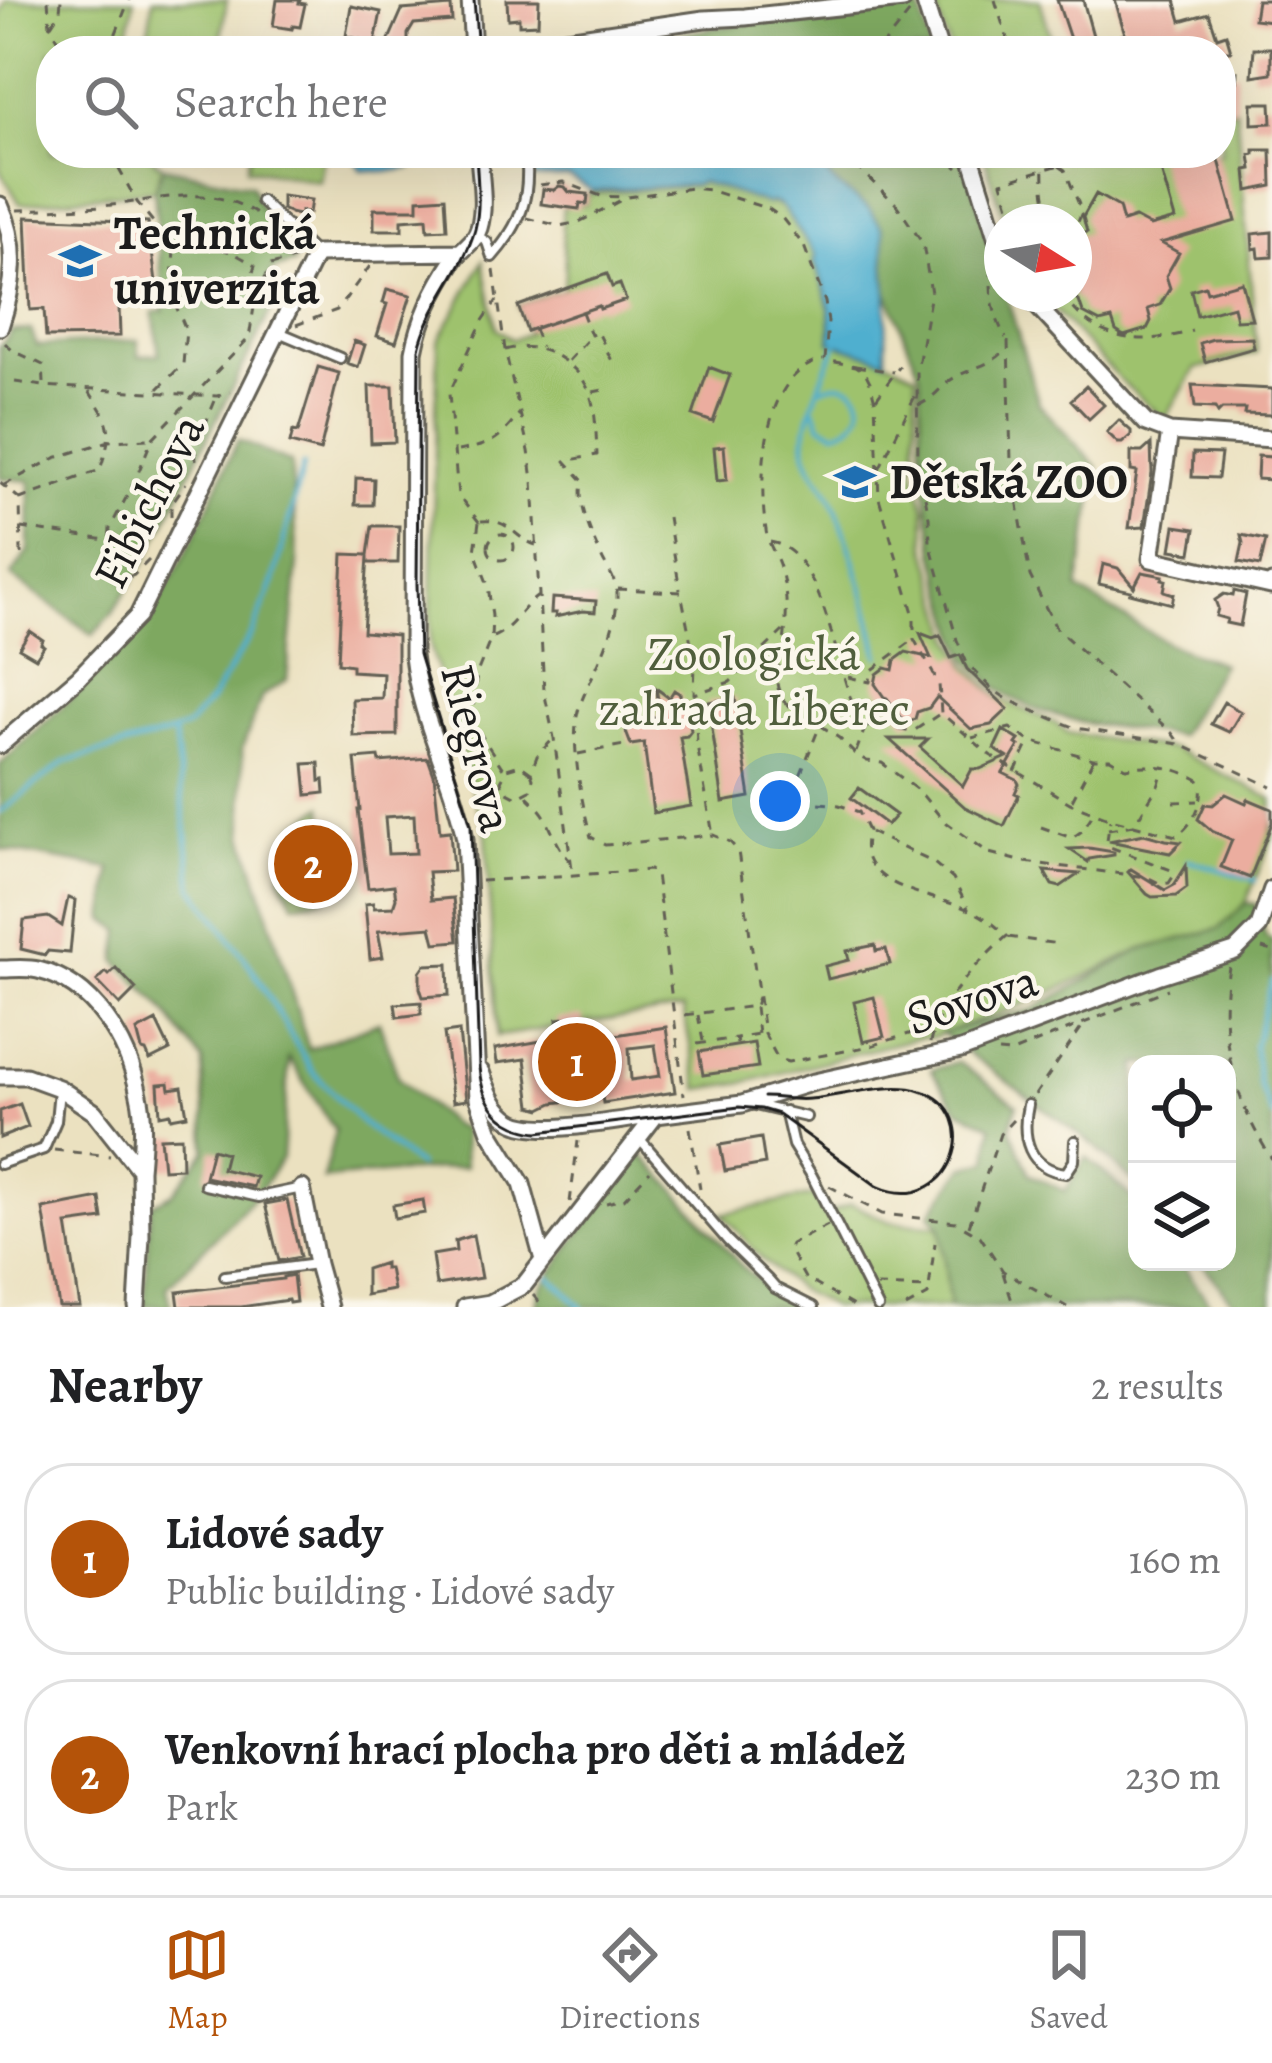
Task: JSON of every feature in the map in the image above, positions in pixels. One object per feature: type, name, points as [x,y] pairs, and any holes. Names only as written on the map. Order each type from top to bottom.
[{"type":"street","points":[[470,0],[472,36]]},
{"type":"street","points":[[568,36],[725,8],[745,17],[914,3],[932,36]]},
{"type":"street","points":[[316,254],[459,252],[477,236],[482,211],[480,168]]},
{"type":"street","points":[[975,168],[985,204]]},
{"type":"street","points":[[0,327],[14,265],[2,208]]},
{"type":"street","name":"Riegrova","points":[[459,252],[422,322],[414,352],[411,619],[415,675],[465,839],[482,1113],[522,1184],[543,1260]]},
{"type":"street","name":"Fibichova","points":[[0,745],[78,678],[138,616],[316,254]]},
{"type":"street","points":[[1043,312],[1146,423],[1170,432],[1272,439]]},
{"type":"street","points":[[1170,432],[1151,560],[1272,583]]},
{"type":"street","points":[[1245,944],[1259,927],[1272,889]]},
{"type":"street","name":"Sovova","points":[[476,1058],[494,1104],[518,1124],[549,1127],[742,1104],[814,1082],[961,1050],[1245,944]]},
{"type":"street","points":[[0,969],[36,969],[64,981],[88,998],[112,1027],[130,1060],[143,1133],[135,1164],[141,1236],[137,1307]]},
{"type":"street","points":[[0,1076],[26,1076],[59,1088],[94,1112],[135,1164]]},
{"type":"street","points":[[465,1307],[490,1303],[524,1285],[656,1116]]},
{"type":"street","points":[[302,1187],[329,1307]]},
{"type":"lane","points":[[492,257],[520,216],[526,168]]},
{"type":"lane","points":[[261,201],[316,254]]},
{"type":"lane","points":[[477,236],[487,242],[492,257]]},
{"type":"lane","points":[[278,332],[340,358]]},
{"type":"lane","points":[[0,1164],[44,1149],[56,1121],[59,1088]]},
{"type":"lane","points":[[742,1104],[806,1118]]},
{"type":"lane","points":[[1028,1105],[1023,1132],[1036,1160],[1054,1172],[1066,1173],[1074,1161],[1075,1141]]},
{"type":"lane","points":[[785,1111],[793,1145],[878,1307]]},
{"type":"lane","points":[[639,1138],[728,1241],[776,1288],[814,1307]]},
{"type":"lane","points":[[205,1185],[259,1197],[302,1187]]},
{"type":"lane","points":[[225,1276],[317,1264]]},
{"type":"path","points":[[48,0],[50,26],[56,36]]},
{"type":"path","points":[[50,26],[61,0]]},
{"type":"path","points":[[115,36],[130,0]]},
{"type":"path","points":[[995,0],[1006,36]]},
{"type":"path","points":[[890,36],[914,3]]},
{"type":"path","points":[[118,168],[136,202],[174,248],[171,294],[186,330],[183,364],[156,392]]},
{"type":"path","points":[[858,168],[896,204],[923,244],[931,293],[917,370],[918,461],[930,543],[967,663],[1007,699],[1031,710],[1076,728],[1179,744],[1272,787]]},
{"type":"path","points":[[1009,204],[1002,182],[1049,168]]},
{"type":"path","points":[[1062,168],[1079,204]]},
{"type":"path","points":[[1046,169],[1041,184],[1047,204]]},
{"type":"path","points":[[526,186],[563,182],[601,196],[692,188],[769,209],[804,246],[825,302],[825,360]]},
{"type":"path","points":[[2,208],[136,202],[197,194],[222,199],[262,218]]},
{"type":"path","points":[[520,216],[560,226],[579,222],[627,196]]},
{"type":"path","points":[[174,248],[203,243],[245,259],[255,266],[247,292],[248,300],[255,302]]},
{"type":"path","points":[[278,332],[338,310],[380,253]]},
{"type":"path","points":[[492,257],[505,350],[531,466],[544,691],[573,876]]},
{"type":"path","points":[[153,556],[134,575],[115,582],[107,573],[110,528],[152,440],[249,338],[255,302],[271,265],[296,259]]},
{"type":"path","points":[[498,298],[449,394],[448,409],[458,495],[479,522],[475,552],[488,585],[491,638],[477,673],[473,708],[476,727],[505,772]]},
{"type":"path","points":[[582,312],[591,335]]},
{"type":"path","points":[[995,312],[1008,341],[1011,464],[1030,576],[1056,628],[1179,744]]},
{"type":"path","points":[[1077,312],[1083,320],[1130,340],[1157,342],[1192,332]]},
{"type":"path","points":[[534,329],[541,348]]},
{"type":"path","points":[[567,362],[598,332],[613,363]]},
{"type":"path","points":[[0,337],[11,350],[43,365],[44,386]]},
{"type":"path","points":[[918,405],[948,382],[1000,357],[1008,341]]},
{"type":"path","points":[[505,350],[541,348],[567,362],[591,392],[597,455],[566,461],[583,481],[579,495],[618,589],[606,643],[577,714],[583,808],[591,837],[605,845],[713,835],[737,850],[761,1033]]},
{"type":"path","points":[[896,373],[814,362],[800,372],[773,412],[766,433],[766,532],[784,584],[786,606],[777,673],[781,698],[855,754],[882,764],[920,792],[943,820],[989,853],[1169,883],[1172,870],[1114,851],[1107,840],[1111,819]]},
{"type":"path","points":[[856,366],[865,372],[875,400],[879,498],[914,616],[914,639],[939,684],[940,713]]},
{"type":"path","points":[[875,400],[900,366]]},
{"type":"path","points":[[15,382],[217,396],[249,389]]},
{"type":"path","points":[[20,499],[100,470],[110,424],[88,389]]},
{"type":"path","points":[[591,392],[608,389]]},
{"type":"path","points":[[878,471],[918,390]]},
{"type":"path","points":[[172,528],[171,504],[198,472],[195,449],[217,396]]},
{"type":"path","points":[[456,452],[488,445],[519,414]]},
{"type":"path","points":[[21,554],[20,499],[2,484],[55,458],[109,441],[152,440]]},
{"type":"path","points":[[668,517],[695,663],[697,745],[713,835]]},
{"type":"path","points":[[479,522],[497,520],[538,545]]},
{"type":"path","points":[[21,528],[109,540]]},
{"type":"path","points":[[495,536],[507,536],[513,546],[508,558],[500,560],[492,556],[488,545],[495,536]]},
{"type":"path","points":[[513,546],[527,542]]},
{"type":"path","points":[[770,542],[787,547],[809,574],[838,647],[855,714],[865,728]]},
{"type":"path","points":[[481,566],[488,565],[492,556]]},
{"type":"path","points":[[618,589],[681,592]]},
{"type":"path","points":[[491,638],[510,626],[538,596]]},
{"type":"path","points":[[694,694],[730,682],[784,630]]},
{"type":"path","points":[[846,676],[870,682],[871,671],[914,639]]},
{"type":"path","points":[[865,728],[888,721],[896,729],[912,732],[940,713]]},
{"type":"path","points":[[940,713],[990,755],[1016,772],[1070,803],[1111,819],[1176,836],[1189,827],[1203,793],[1199,780],[1182,771],[1143,764],[1126,769],[1110,759],[1030,741],[1010,728],[972,738]]},
{"type":"path","points":[[820,725],[798,781],[801,801],[859,812],[868,831],[934,863],[953,879],[968,909]]},
{"type":"path","points":[[855,754],[865,728]]},
{"type":"path","points":[[531,772],[511,766],[502,781],[504,790],[517,797],[526,794],[533,784],[531,772],[537,756],[554,738]]},
{"type":"path","points":[[1016,772],[1030,741]]},
{"type":"path","points":[[577,754],[624,746]]},
{"type":"path","points":[[1070,803],[1094,759]]},
{"type":"path","points":[[1134,825],[1164,766]]},
{"type":"path","points":[[526,794],[572,863]]},
{"type":"path","points":[[1152,794],[1161,797]]},
{"type":"path","points":[[1174,802],[1200,801]]},
{"type":"path","points":[[1041,827],[1072,838],[1094,812]]},
{"type":"path","points":[[1108,829],[1134,825]]},
{"type":"path","points":[[868,831],[863,846],[866,862],[876,873],[904,888],[968,909],[1006,936],[1059,944]]},
{"type":"path","points":[[467,882],[656,874],[686,1111],[704,1210]]},
{"type":"path","points":[[759,996],[755,1006],[761,1033],[774,1056],[788,1063],[871,1046],[934,1027],[962,981],[1006,936]]},
{"type":"path","points":[[1245,944],[1230,962],[1226,984],[1226,1050],[1240,1100],[1272,1159]]},
{"type":"path","points":[[685,1016],[755,1006]]},
{"type":"path","points":[[698,1014],[700,1043],[736,1041],[761,1033]]},
{"type":"path","points":[[566,1232],[580,1133]]},
{"type":"path","points":[[44,1149],[135,1164]]},
{"type":"path","points":[[583,1208],[624,1198],[659,1160]]},
{"type":"path","points":[[812,1176],[882,1214],[956,1222],[969,1228],[980,1236],[1003,1271],[1014,1307]]},
{"type":"path","points":[[835,1222],[791,1244],[790,1249],[805,1278],[855,1307]]},
{"type":"path","points":[[906,1307],[928,1295],[935,1243]]},
{"type":"path","points":[[1003,1271],[1053,1304],[1067,1307]]},
{"type":"path","points":[[867,1285],[929,1288]]},
{"type":"green space","points":[[6,0],[134,0],[128,36],[36,36],[36,168],[163,168],[154,190],[20,204],[0,170],[0,15]]},
{"type":"green space","points":[[153,0],[227,0],[221,36],[147,36]]},
{"type":"green space","points":[[962,0],[1040,0],[1051,36],[946,36],[936,7]]},
{"type":"green space","points":[[909,3],[921,12],[928,36],[672,36]]},
{"type":"green space","points":[[1236,109],[1257,353],[1195,369],[1165,419],[1124,384],[1056,312],[1092,312],[1092,204],[1000,204],[988,168],[1236,168]]},
{"type":"green space","points":[[163,168],[251,185],[280,251],[295,263],[273,270],[261,299],[273,306],[146,561],[93,635],[11,576],[29,551],[30,481],[0,478],[0,347],[12,331],[31,330],[37,346],[138,340],[139,356],[159,354],[153,312],[164,311],[154,190]]},
{"type":"green space","points":[[247,168],[321,168],[319,181]]},
{"type":"green space","points":[[822,168],[968,168],[984,222],[984,312],[1011,312],[1039,404],[1098,468],[1078,590],[1169,644],[1222,664],[1179,736],[1084,723],[1038,710],[1010,697],[968,659],[935,553],[922,462],[920,374],[887,292],[883,229],[869,209]]},
{"type":"green space","name":"Zoologická zahrada Liberec","points":[[701,182],[781,206],[816,255],[814,262],[833,323],[886,360],[916,374],[916,462],[912,462],[925,509],[926,545],[953,639],[966,664],[1008,703],[1068,733],[1173,749],[1272,799],[1272,837],[1246,903],[1219,929],[1140,950],[1035,1000],[930,1038],[699,1089],[683,1009],[497,1036],[486,834],[430,644],[438,342],[483,261],[496,328],[512,340],[528,333],[518,306],[563,290],[563,207],[587,204],[588,194]]},
{"type":"green space","points":[[238,440],[291,463],[298,563],[287,680],[262,696],[242,749],[244,835],[309,1049],[379,1022],[399,1079],[453,1126],[463,1129],[465,1167],[323,1179],[335,1131],[289,1058],[282,1158],[258,1193],[167,1287],[171,1307],[144,1305],[151,1205],[173,1193],[206,1150],[203,1061],[160,1005],[117,961],[121,931],[105,919],[111,869],[0,849],[0,765],[144,621],[184,556]]},
{"type":"green space","points":[[323,806],[324,826],[313,843],[321,851],[341,848],[345,886],[332,889],[325,898],[294,903],[281,878],[285,847],[298,843],[295,827]]},
{"type":"green space","points":[[1246,903],[1255,904],[1266,937],[1272,940],[1272,1307],[1237,1307],[1208,1271],[1236,1271],[1236,1055],[1128,1055],[1128,1177],[1095,1146],[941,1033],[1034,1009],[1140,950],[1219,929]]},
{"type":"green space","points":[[958,1062],[1017,1105],[1010,1128],[1030,1174],[1065,1191],[1086,1157],[1128,1194],[1128,1271],[1186,1271],[1212,1307],[950,1307],[940,1226],[930,1214],[964,1167],[988,1161],[992,1126],[958,1109],[931,1070]]},
{"type":"green space","points":[[640,1153],[743,1268],[774,1294],[800,1307],[537,1307],[540,1289]]},
{"type":"green space","points":[[815,1195],[824,1215],[851,1204],[890,1222],[940,1226],[1008,1307],[833,1307],[799,1290],[763,1260],[722,1214]]},
{"type":"water","points":[[360,168],[412,168],[386,172]]},
{"type":"water","points":[[534,168],[822,168],[869,209],[883,229],[886,360],[830,342],[830,310],[816,255],[781,206],[701,182],[593,191],[568,177],[534,178]]},
{"type":"building","points":[[277,0],[305,4],[300,27],[273,26]]},
{"type":"building","points":[[507,0],[539,0],[538,24],[519,25],[519,18],[508,19]]},
{"type":"building","points":[[1057,0],[1083,0],[1093,36],[1069,36]]},
{"type":"building","points":[[1115,0],[1175,0],[1181,21],[1209,13],[1217,36],[1118,36],[1125,34]]},
{"type":"building","points":[[1257,0],[1272,0],[1272,21],[1254,19]]},
{"type":"building","points":[[351,6],[381,12],[376,36],[346,36]]},
{"type":"building","points":[[451,6],[452,21],[414,24],[408,36],[391,36],[402,10]]},
{"type":"building","points":[[1254,48],[1271,48],[1271,73],[1252,76]]},
{"type":"building","points":[[1252,103],[1271,103],[1272,123],[1252,124]]},
{"type":"building","points":[[1254,150],[1271,150],[1272,186],[1248,191],[1250,155]]},
{"type":"building","points":[[1160,168],[1221,168],[1236,221],[1161,243],[1179,253],[1166,276],[1170,288],[1160,305],[1148,309],[1147,329],[1124,336],[1116,331],[1112,319],[1100,322],[1083,312],[1092,312],[1090,204],[1096,194],[1119,207],[1123,222],[1135,218],[1150,226],[1175,219]]},
{"type":"building","points":[[559,186],[588,194],[587,204],[580,203],[579,209],[541,204],[543,189]]},
{"type":"building","points":[[282,196],[311,200],[309,213],[282,209]]},
{"type":"building","points":[[445,197],[447,229],[428,230],[427,218],[402,220],[402,230],[374,230],[374,209],[418,209],[418,199]]},
{"type":"building","points":[[26,217],[148,222],[159,304],[119,306],[120,336],[46,337],[44,309],[30,310]]},
{"type":"building","points":[[1272,232],[1272,257],[1259,258],[1252,234]]},
{"type":"building","points":[[607,274],[612,287],[620,284],[626,300],[527,331],[518,306]]},
{"type":"building","points":[[1242,282],[1252,319],[1236,320],[1233,306],[1197,316],[1191,290],[1205,286],[1207,292]]},
{"type":"building","points":[[387,289],[411,295],[396,342],[377,336]]},
{"type":"building","points":[[1252,338],[1254,348],[1205,362],[1200,343]]},
{"type":"building","points":[[354,341],[365,345],[358,367],[347,363]]},
{"type":"building","points":[[318,367],[339,373],[320,451],[290,443],[293,431],[298,432]]},
{"type":"building","points":[[709,367],[730,375],[713,422],[693,415]]},
{"type":"building","points":[[1192,385],[1272,389],[1272,415],[1195,407]]},
{"type":"building","points":[[369,386],[393,386],[395,442],[371,443]]},
{"type":"building","points":[[1086,386],[1104,405],[1089,419],[1071,400]]},
{"type":"building","points":[[1119,420],[1131,431],[1122,443],[1107,432]]},
{"type":"building","points":[[1151,444],[1144,527],[1129,528],[1137,472],[1131,471],[1131,452],[1142,452]]},
{"type":"building","points":[[724,446],[727,480],[717,481],[714,447]]},
{"type":"building","points":[[1193,453],[1221,454],[1218,478],[1192,477]]},
{"type":"building","points":[[1258,456],[1272,457],[1272,480],[1257,479]]},
{"type":"building","points":[[356,478],[374,479],[373,505],[355,505]]},
{"type":"building","points":[[372,526],[399,526],[398,563],[368,563],[368,556],[363,632],[397,635],[397,735],[353,736],[352,699],[382,698],[383,673],[352,671],[352,665],[338,663],[343,554],[368,555]]},
{"type":"building","points":[[1175,526],[1195,529],[1191,553],[1171,550]]},
{"type":"building","points":[[1241,535],[1266,540],[1260,566],[1239,562]]},
{"type":"building","points":[[1103,564],[1118,568],[1134,587],[1142,572],[1163,576],[1164,591],[1174,594],[1172,604],[1099,584]]},
{"type":"building","points":[[1234,591],[1246,594],[1240,626],[1216,616],[1215,600],[1224,594],[1233,596]]},
{"type":"building","points":[[552,598],[596,601],[595,612],[555,617]]},
{"type":"building","points":[[30,631],[43,640],[36,658],[19,648]]},
{"type":"building","points":[[920,633],[933,638],[940,635],[951,658],[960,655],[967,669],[1008,709],[991,725],[971,729],[937,697],[906,724],[875,684],[877,674],[885,668],[893,670],[895,660],[906,652],[931,658]]},
{"type":"building","points":[[656,688],[669,698],[674,690],[682,705],[687,704],[691,731],[680,737],[691,806],[653,813],[644,743],[631,745],[626,732],[633,721],[661,716]]},
{"type":"building","points":[[735,698],[750,797],[723,802],[708,702]]},
{"type":"building","points":[[1224,702],[1241,712],[1229,732],[1211,724]]},
{"type":"building","points":[[1003,730],[1019,740],[1003,773],[1019,784],[1015,793],[1019,795],[1004,826],[965,807],[889,739],[928,739],[920,747],[963,786],[972,769],[1007,757],[994,749]]},
{"type":"building","points":[[428,758],[440,832],[450,831],[453,871],[428,872],[431,900],[453,898],[458,941],[435,943],[431,927],[378,931],[383,957],[370,959],[365,904],[393,907],[396,898],[394,885],[368,888],[355,759]],"holes":[[[414,815],[416,853],[388,854],[385,817]]]},
{"type":"building","points":[[319,763],[325,793],[307,795],[304,764]]},
{"type":"building","points":[[859,788],[896,815],[887,825],[851,798]]},
{"type":"building","points":[[1226,794],[1272,809],[1272,823],[1250,878],[1221,867],[1232,840],[1198,819],[1205,804],[1213,805]]},
{"type":"building","points":[[1144,834],[1181,842],[1170,853],[1109,841]]},
{"type":"building","points":[[1089,848],[1114,855],[1088,862],[1069,849]]},
{"type":"building","points":[[1186,866],[1187,888],[1176,896],[1152,897],[1128,872],[1131,869],[1165,890]]},
{"type":"building","points":[[1044,871],[1079,874],[1060,887],[1052,885]]},
{"type":"building","points":[[68,898],[75,900],[70,953],[48,951],[45,955],[21,949],[24,920],[48,917],[62,926]]},
{"type":"building","points":[[875,945],[876,951],[886,949],[890,964],[828,979],[825,966],[849,960],[847,951]]},
{"type":"building","points":[[448,964],[449,995],[423,997],[420,972],[425,965]]},
{"type":"building","points":[[116,968],[136,989],[120,1005],[97,981]]},
{"type":"building","points":[[874,997],[884,1037],[863,1042],[854,1002]]},
{"type":"building","points":[[421,1002],[421,1014],[397,1017],[395,1004]]},
{"type":"building","points":[[582,1016],[584,1030],[608,1032],[609,1036],[666,1027],[675,1092],[603,1103],[602,1097],[541,1109],[531,1106],[525,1059],[497,1063],[495,1049],[547,1040],[547,1035],[558,1034],[557,1019]],"holes":[[[655,1045],[660,1076],[631,1080],[629,1048]]]},
{"type":"building","points":[[156,1021],[170,1050],[150,1060],[137,1031]]},
{"type":"building","points":[[459,1031],[466,1100],[453,1102],[444,1033]]},
{"type":"building","points":[[754,1043],[758,1067],[703,1075],[699,1052]]},
{"type":"building","points":[[169,1083],[170,1089],[182,1087],[187,1115],[160,1115],[158,1084]]},
{"type":"building","points":[[20,1104],[28,1127],[0,1138],[0,1111]]},
{"type":"building","points":[[181,1137],[182,1168],[163,1169],[160,1138]]},
{"type":"building","points":[[761,1138],[765,1164],[725,1171],[720,1145]]},
{"type":"building","points":[[212,1149],[226,1153],[222,1169],[256,1177],[253,1187],[205,1177]]},
{"type":"building","points":[[100,1198],[103,1219],[67,1224],[80,1307],[59,1307],[43,1209]]},
{"type":"building","points":[[287,1200],[300,1257],[279,1261],[265,1204]]},
{"type":"building","points":[[423,1200],[425,1213],[395,1218],[393,1205]]},
{"type":"building","points":[[473,1235],[481,1278],[436,1285],[432,1255],[456,1251],[455,1241]]},
{"type":"building","points":[[384,1263],[393,1290],[366,1295],[366,1269]]},
{"type":"building","points":[[293,1275],[296,1302],[179,1307],[177,1292]]},
{"type":"waterway","points":[[838,341],[811,409],[805,447],[848,542],[879,656]]},
{"type":"waterway","points":[[815,410],[821,425],[835,432],[849,426],[861,408],[855,391],[847,386],[822,388]]},
{"type":"waterway","points":[[303,465],[274,580],[253,632],[212,698],[188,726],[174,732],[193,887],[253,970],[312,1071],[363,1124],[418,1166]]},
{"type":"waterway","points":[[0,812],[65,762],[172,733]]},
{"type":"waterway","points":[[1188,860],[1255,880]]},
{"type":"waterway","points":[[1272,981],[1254,1046],[1259,1084],[1272,1116]]},
{"type":"waterway","points":[[550,1277],[582,1307]]},
{"type":"tram line","points":[[474,0],[477,36]]},
{"type":"tram line","points":[[477,168],[475,229],[419,349],[417,584],[419,654],[471,825],[479,1067],[484,1092],[504,1119],[538,1132],[739,1107],[761,1109],[778,1114],[877,1186],[903,1192],[925,1188],[942,1176],[952,1159],[953,1119],[941,1102],[921,1091],[896,1088],[804,1099],[764,1097]]},
{"type":"place","name":"Technická univerzita","points":[[80,261]]},
{"type":"place","name":"Dětská ZOO","points":[[855,482]]},
{"type":"place","name":"Venkovní hrací plocha pro děti a mládež","points":[[313,864]]},
{"type":"place","name":"Lidové sady","points":[[577,1062]]}]
